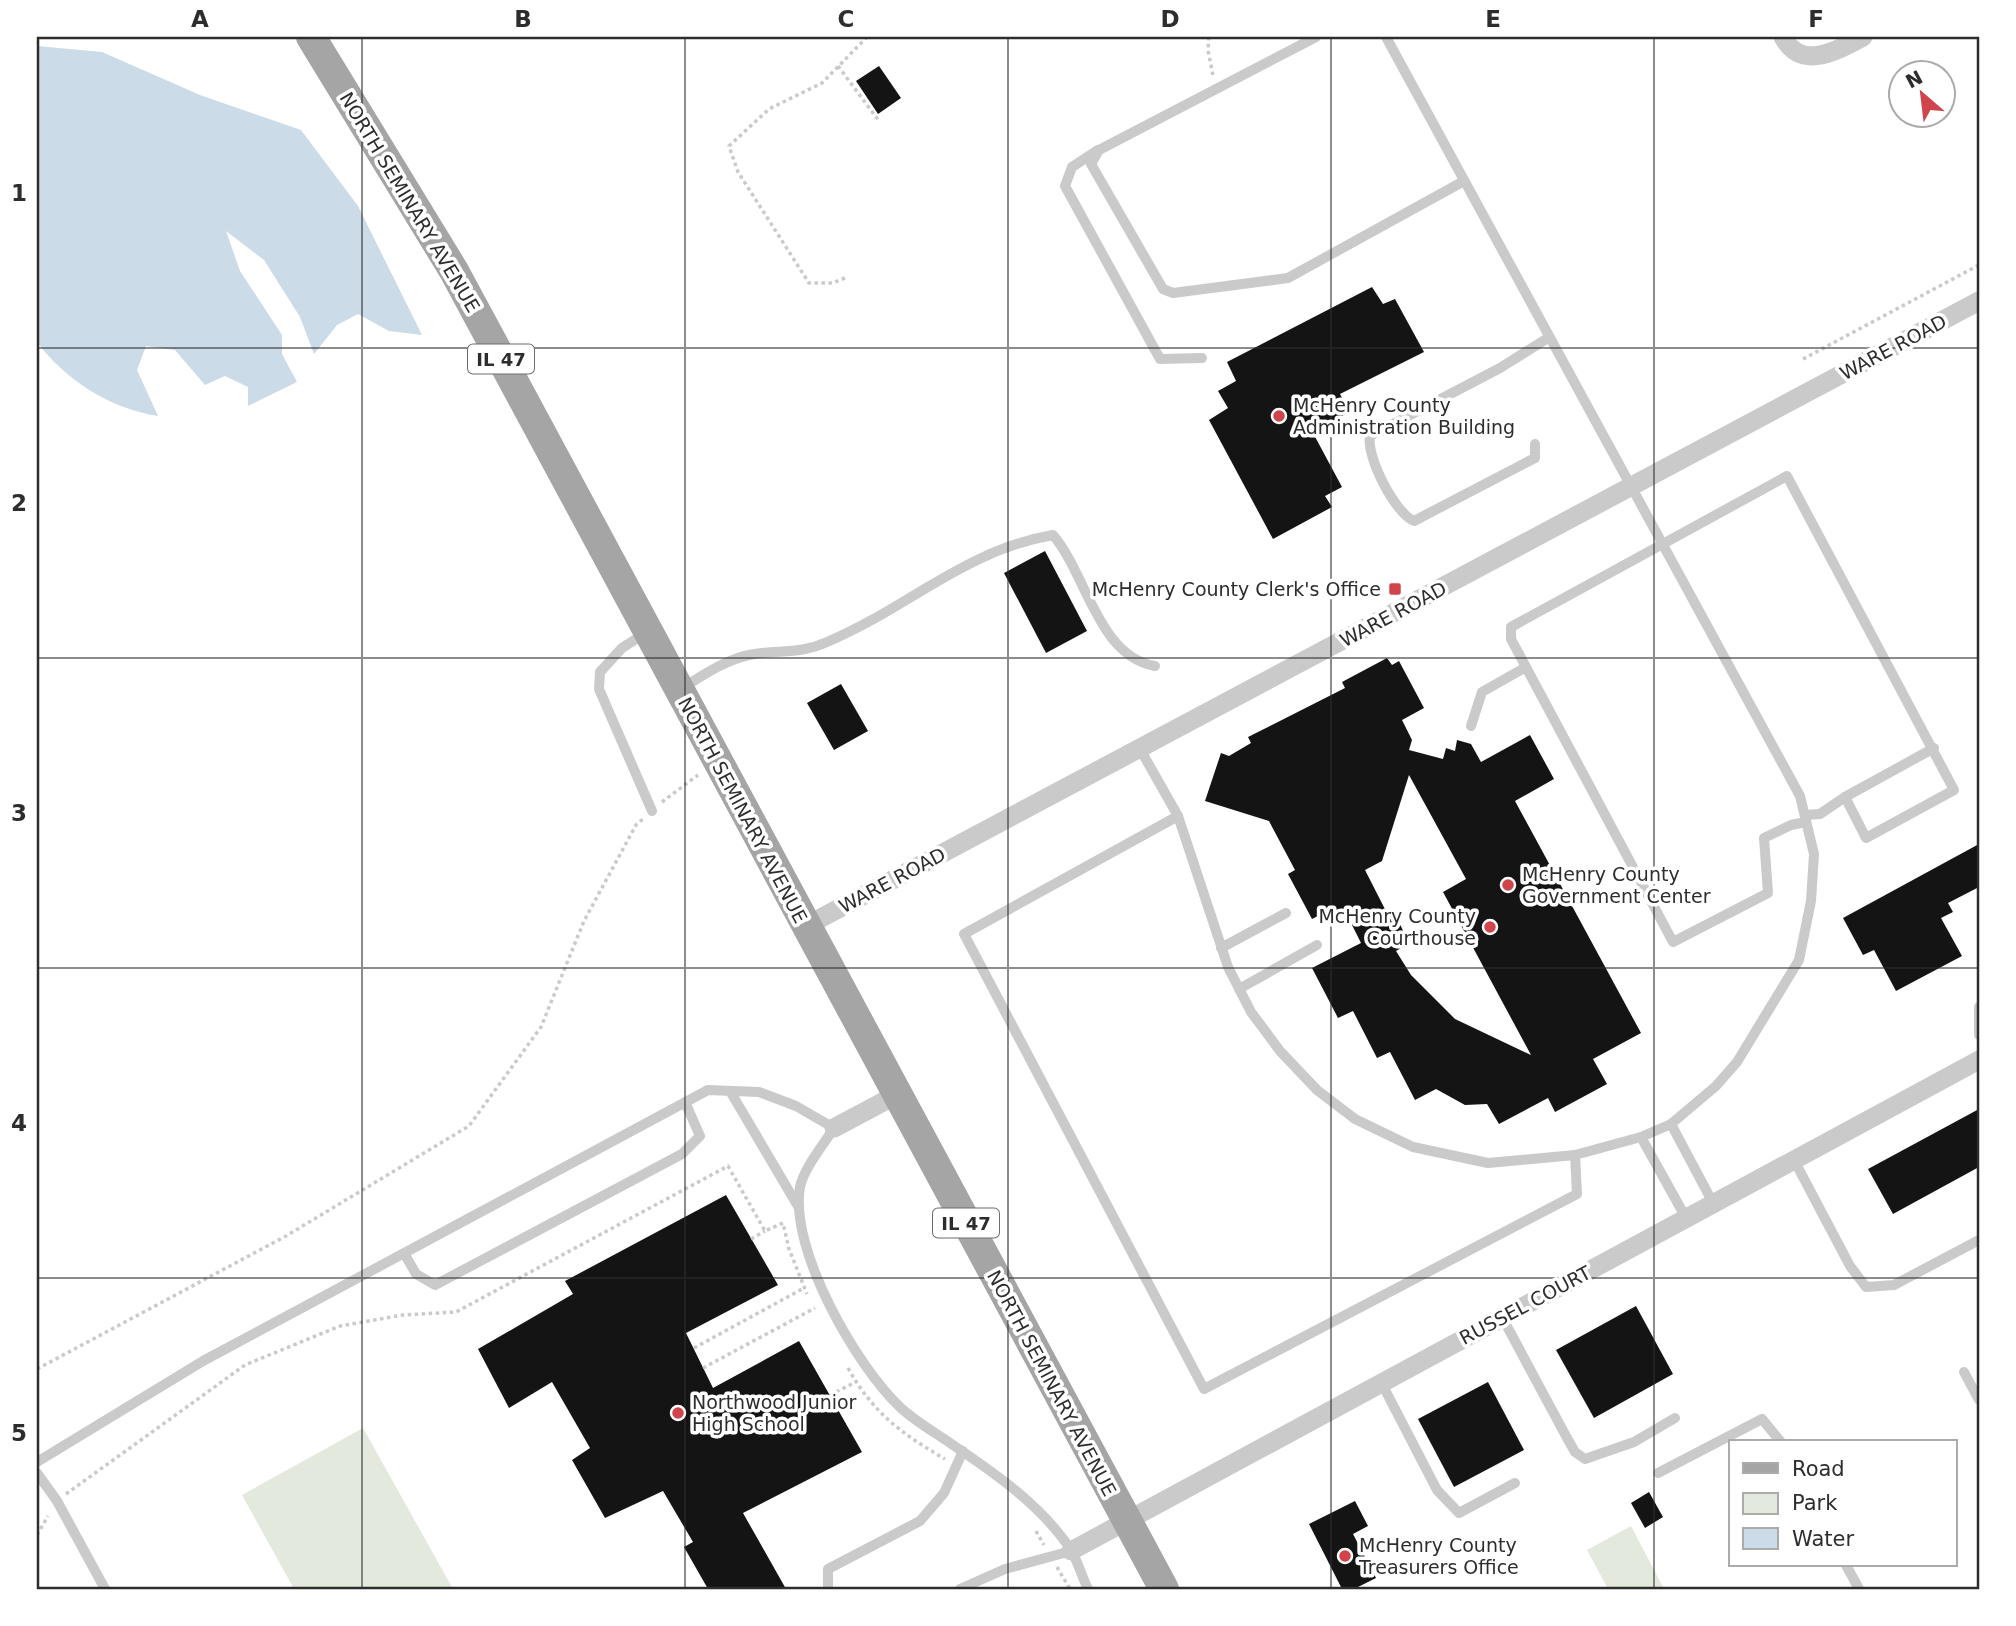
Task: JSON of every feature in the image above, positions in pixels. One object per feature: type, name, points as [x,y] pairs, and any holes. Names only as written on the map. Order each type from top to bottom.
[{"type":"main road","name":"NORTH SEMINARY AVENUE","points":[[311,37],[454,271],[1164,1589]]},
{"type":"street","points":[[1783,37],[1788,46],[1803,55],[1825,57],[1863,37]]},
{"type":"street","name":"WARE ROAD","points":[[806,926],[1979,301]]},
{"type":"street","name":"RUSSEL COURT","points":[[1071,1551],[1979,1060]]},
{"type":"street","points":[[834,1128],[896,1095]]},
{"type":"lane","points":[[1202,358],[1160,359],[1065,186],[1072,167],[1099,150],[1316,37]]},
{"type":"lane","points":[[1140,749],[1178,816],[1221,948],[1251,1012],[1280,1051],[1317,1090],[1354,1119],[1413,1147],[1488,1163],[1574,1155],[1641,1138],[1671,1124],[1716,1086],[1737,1062],[1799,960],[1811,901],[1814,854],[1800,796],[1386,37]]},
{"type":"lane","points":[[1099,150],[1091,164],[1163,289],[1173,293],[1288,278],[1464,181]]},
{"type":"lane","points":[[1535,444],[1535,458],[1414,522],[1402,516],[1368,449],[1370,436],[1500,368],[1548,338]]},
{"type":"lane","points":[[1844,797],[1866,838],[1954,790],[1934,748],[1787,476],[1514,624],[1509,635],[1525,667],[1674,942],[1768,893],[1764,838],[1806,818],[1821,814],[1844,797],[1934,748]]},
{"type":"lane","points":[[678,690],[716,668],[748,655],[796,653],[823,644],[858,629],[960,567],[1019,541],[1053,534],[1067,551],[1115,644],[1138,663],[1155,666]]},
{"type":"lane","points":[[647,632],[622,648],[600,673],[599,688],[652,811]]},
{"type":"lane","points":[[1471,726],[1482,692],[1525,667]]},
{"type":"lane","points":[[1178,816],[964,934],[1204,1389],[1577,1194],[1574,1155]]},
{"type":"lane","points":[[1221,948],[1286,913]]},
{"type":"lane","points":[[1239,989],[1317,945]]},
{"type":"lane","points":[[1979,1007],[1979,1035]]},
{"type":"lane","points":[[37,1462],[203,1361],[685,1101],[708,1090],[759,1092],[796,1106],[834,1128],[800,1185],[801,1211],[806,1245],[814,1271],[853,1346],[884,1391],[903,1410],[1004,1481],[1043,1516],[1071,1551],[1088,1589]]},
{"type":"lane","points":[[730,1091],[801,1211]]},
{"type":"lane","points":[[404,1253],[416,1275],[435,1285],[682,1154],[700,1136],[685,1101]]},
{"type":"lane","points":[[1671,1124],[1713,1203]]},
{"type":"lane","points":[[1641,1138],[1686,1218]]},
{"type":"lane","points":[[1794,1160],[1850,1266],[1866,1287],[1894,1285],[1979,1240]]},
{"type":"lane","points":[[1502,1317],[1575,1452],[1585,1459],[1634,1442],[1675,1418]]},
{"type":"lane","points":[[1964,1372],[1979,1400]]},
{"type":"lane","points":[[1381,1382],[1437,1490],[1459,1513],[1515,1483]]},
{"type":"lane","points":[[1658,1473],[1762,1419],[1779,1440]]},
{"type":"lane","points":[[828,1589],[828,1569],[920,1521],[944,1493],[963,1451]]},
{"type":"lane","points":[[37,1473],[57,1501],[105,1589]]},
{"type":"lane","points":[[960,1589],[1005,1569],[1071,1551]]},
{"type":"lane","points":[[1847,1566],[1859,1589]]},
{"type":"path","points":[[845,278],[832,283],[809,284],[738,172],[729,146],[769,109],[822,83],[867,37]]},
{"type":"path","points":[[1209,37],[1209,67],[1217,88]]},
{"type":"path","points":[[838,66],[879,121]]},
{"type":"path","points":[[1803,359],[1979,265]]},
{"type":"path","points":[[37,1369],[286,1236],[469,1126],[541,1027],[584,921],[636,825],[681,784],[718,764]]},
{"type":"path","points":[[37,1535],[57,1501],[245,1365],[340,1325],[403,1315],[457,1312],[728,1166],[765,1231]]},
{"type":"path","points":[[751,1239],[783,1223],[804,1288],[821,1318]]},
{"type":"path","points":[[694,1348],[804,1288]]},
{"type":"path","points":[[703,1368],[815,1308]]},
{"type":"path","points":[[844,1360],[856,1382],[900,1433],[958,1467]]},
{"type":"path","points":[[830,1395],[856,1382]]},
{"type":"path","points":[[1034,1527],[1070,1589]]},
{"type":"green space","points":[[363,1428],[453,1589],[294,1589],[242,1495]]},
{"type":"green space","points":[[1631,1526],[1664,1589],[1608,1589],[1587,1550]]},
{"type":"water","points":[[37,46],[102,52],[200,95],[301,130],[358,206],[422,335],[389,331],[358,314],[337,325],[314,354],[300,317],[264,260],[226,231],[240,271],[282,335],[282,354],[297,382],[248,406],[248,387],[225,376],[205,385],[175,350],[146,346],[137,370],[158,416],[106,400],[75,380],[48,356],[37,342]]},
{"type":"building","points":[[879,66],[901,98],[878,114],[856,81]]},
{"type":"building","name":"McHenry County Administration Building","points":[[1372,287],[1383,304],[1395,299],[1424,352],[1340,394],[1349,412],[1313,433],[1342,487],[1325,496],[1332,507],[1273,539],[1209,420],[1228,408],[1218,391],[1236,381],[1227,362]]},
{"type":"building","points":[[1045,551],[1087,631],[1046,653],[1004,573]]},
{"type":"building","name":"McHenry County Government Center","points":[[1387,658],[1392,665],[1399,661],[1424,708],[1402,720],[1412,740],[1409,750],[1443,759],[1446,748],[1455,751],[1457,740],[1471,744],[1481,762],[1530,735],[1554,779],[1515,801],[1641,1033],[1593,1059],[1607,1084],[1555,1112],[1548,1098],[1499,1124],[1487,1104],[1465,1105],[1436,1089],[1415,1100],[1390,1052],[1377,1058],[1353,1011],[1338,1018],[1312,968],[1361,943],[1345,911],[1324,923],[1320,915],[1312,919],[1288,874],[1295,870],[1269,821],[1205,801],[1221,753],[1229,756],[1251,743],[1248,737],[1345,688],[1342,682]],"holes":[[[1409,775],[1466,879],[1443,892],[1531,1055],[1455,1019],[1411,975],[1396,951],[1409,943],[1396,916],[1390,919],[1365,870],[1382,861]]]},
{"type":"building","points":[[841,684],[868,731],[834,750],[807,703]]},
{"type":"building","points":[[1979,844],[1979,887],[1948,903],[1953,912],[1941,918],[1962,956],[1896,991],[1874,950],[1863,955],[1843,918]]},
{"type":"building","points":[[1979,1109],[1979,1167],[1893,1214],[1868,1169]]},
{"type":"building","name":"Northwood Junior High School","points":[[726,1195],[778,1285],[686,1333],[713,1388],[799,1341],[862,1452],[743,1513],[786,1589],[708,1589],[684,1547],[693,1542],[663,1491],[605,1518],[572,1460],[590,1448],[552,1382],[509,1408],[478,1349],[573,1294],[565,1281]]},
{"type":"building","points":[[1636,1306],[1673,1374],[1594,1418],[1556,1350]]},
{"type":"building","points":[[1488,1382],[1524,1450],[1454,1487],[1418,1419]]},
{"type":"building","points":[[1649,1492],[1663,1517],[1645,1528],[1631,1503]]},
{"type":"building","name":"McHenry County Treasurers Office","points":[[1355,1501],[1368,1526],[1353,1534],[1376,1578],[1354,1589],[1342,1589],[1309,1524]]},
{"type":"place","name":"McHenry County Administration Building","points":[[1279,416]]},
{"type":"place","name":"McHenry County Clerk's Office","points":[[1395,589]]},
{"type":"place","name":"McHenry County Government Center","points":[[1508,885]]},
{"type":"place","name":"McHenry County Courthouse","points":[[1490,927]]},
{"type":"place","name":"Northwood Junior High School","points":[[678,1413]]},
{"type":"place","name":"McHenry County Treasurers Office","points":[[1345,1556]]}]
